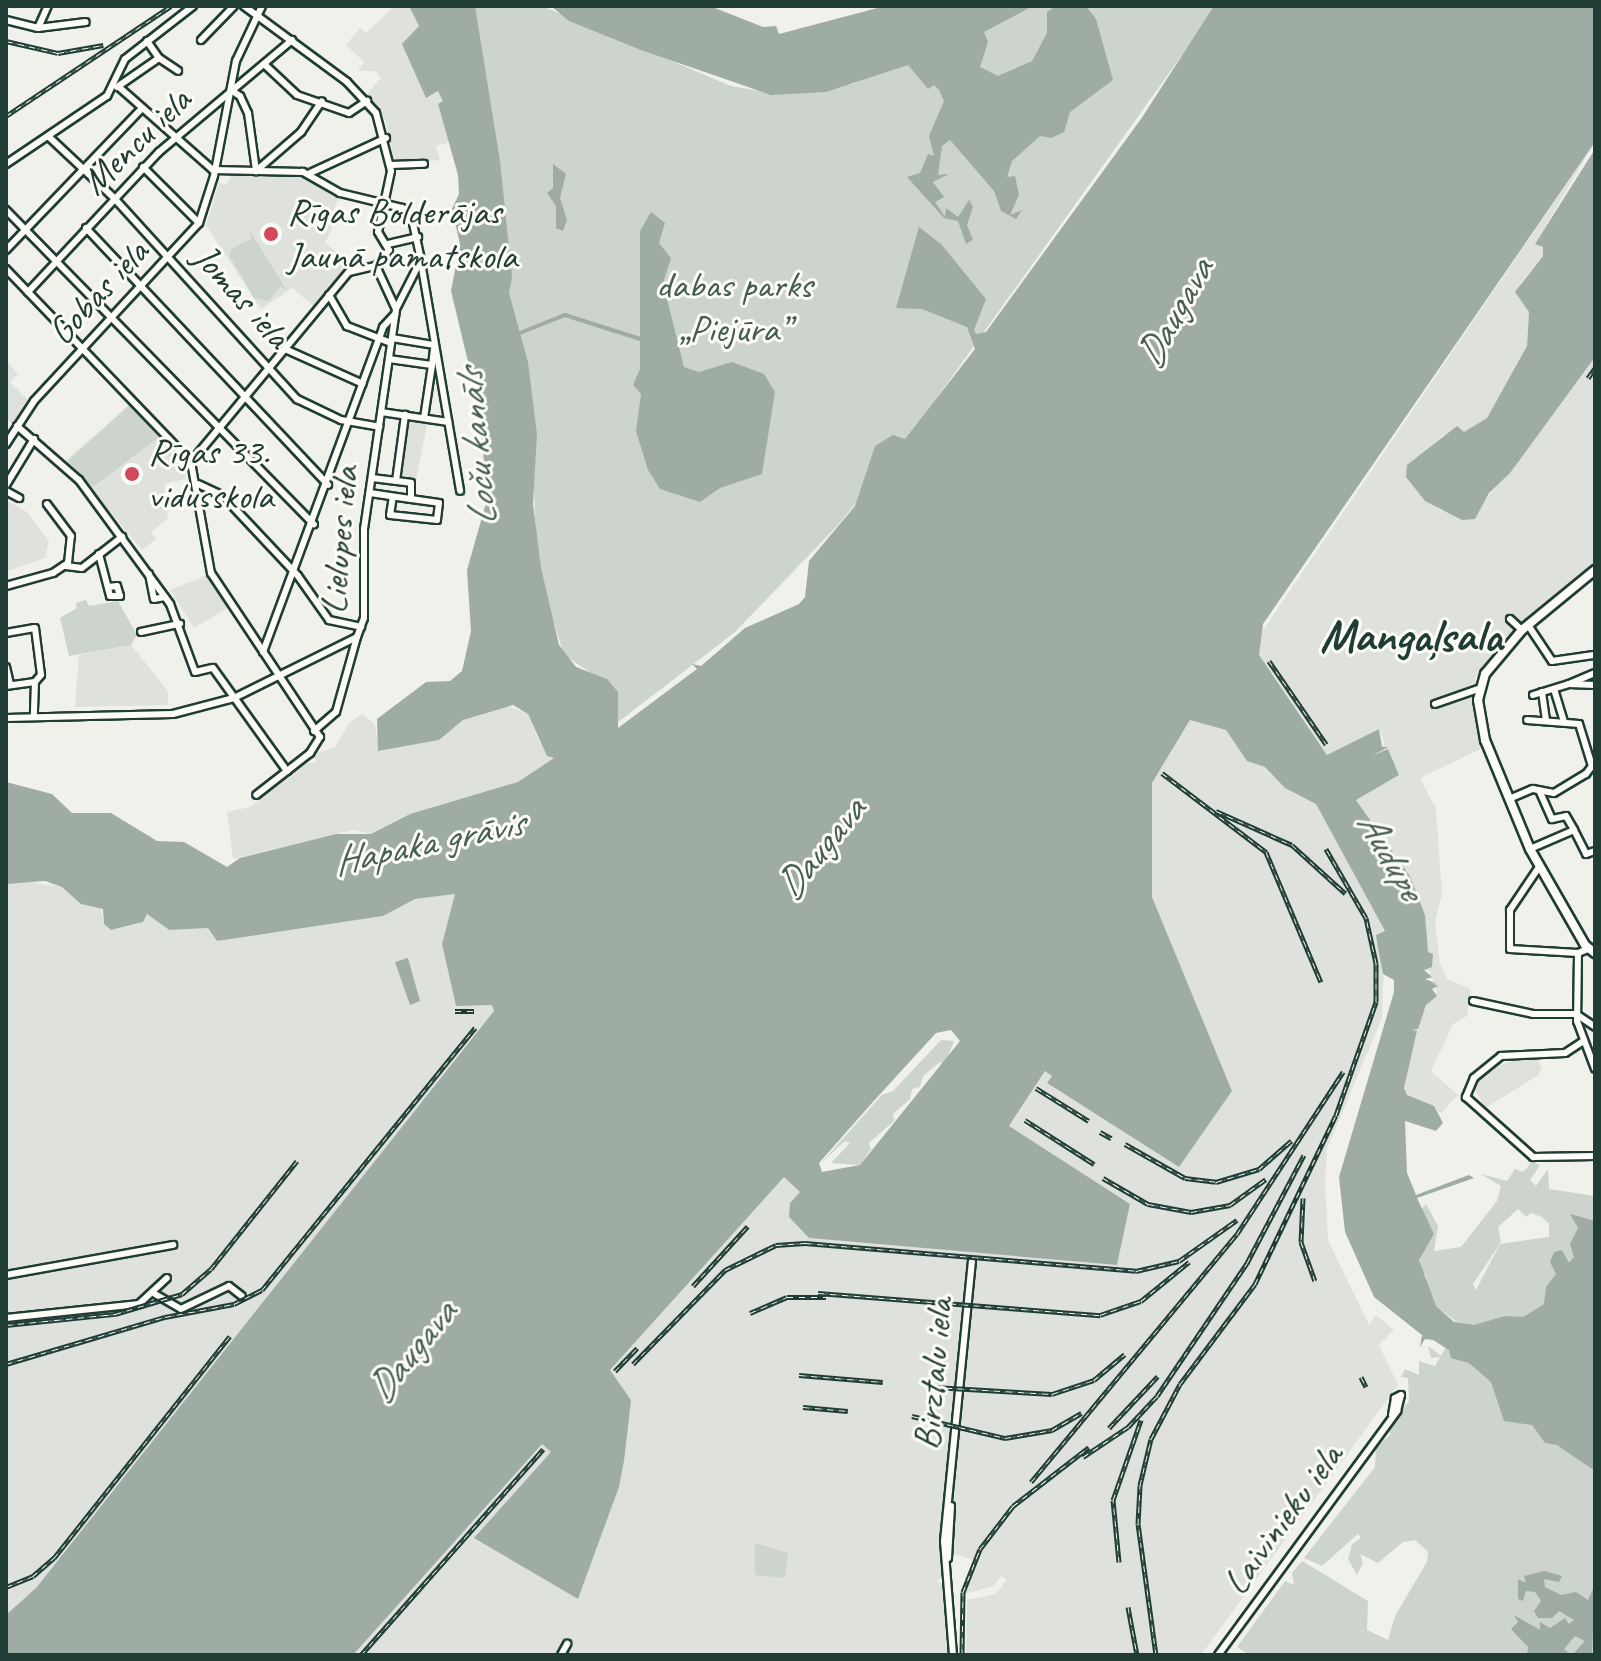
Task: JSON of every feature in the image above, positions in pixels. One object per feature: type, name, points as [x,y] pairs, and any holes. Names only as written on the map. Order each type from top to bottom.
[{"type":"main road","points":[[1592,951],[1530,849],[1485,740],[1478,689],[1525,628],[1595,570]]},
{"type":"street","points":[[38,28],[46,6]]},
{"type":"street","points":[[117,87],[125,59],[193,6]]},
{"type":"street","points":[[201,40],[234,6]]},
{"type":"street","points":[[244,6],[292,40],[367,101],[386,138],[391,165],[378,232],[388,244]]},
{"type":"street","name":"Gobas iela","points":[[6,444],[16,427],[82,349],[199,223],[216,170],[236,61],[262,6]]},
{"type":"street","points":[[6,20],[38,28],[86,22]]},
{"type":"street","name":"Mencu iela","points":[[28,292],[143,167],[292,40]]},
{"type":"street","points":[[147,41],[159,58],[178,71]]},
{"type":"street","points":[[6,164],[159,58]]},
{"type":"street","points":[[264,64],[297,95],[352,113],[367,101]]},
{"type":"street","points":[[117,87],[174,138],[216,170],[308,174],[340,193],[406,210],[418,237],[460,491]]},
{"type":"street","points":[[231,90],[240,96],[248,113],[256,171]]},
{"type":"street","points":[[256,171],[301,132],[322,101]]},
{"type":"street","points":[[6,250],[142,108]]},
{"type":"street","name":"Jomas iela","points":[[48,136],[114,198],[301,401],[349,422],[379,427]]},
{"type":"street","points":[[308,174],[386,138]]},
{"type":"street","points":[[391,165],[424,164]]},
{"type":"street","points":[[143,167],[199,223]]},
{"type":"street","points":[[6,210],[314,524]]},
{"type":"street","points":[[86,228],[247,396],[296,456],[328,485]]},
{"type":"street","points":[[388,244],[418,237]]},
{"type":"street","points":[[191,462],[349,272],[384,261],[388,244]]},
{"type":"street","name":"Lielupes iela","points":[[6,718],[176,714],[234,698],[357,637],[367,599],[364,539],[395,312],[421,260]]},
{"type":"street","points":[[263,652],[314,524],[379,340],[395,312],[376,266]]},
{"type":"street","points":[[6,269],[191,462],[198,484],[211,573],[320,737],[318,745],[256,795]]},
{"type":"street","points":[[329,295],[347,326],[379,340],[435,345]]},
{"type":"street","points":[[424,418],[435,345]]},
{"type":"street","points":[[285,349],[363,384]]},
{"type":"street","points":[[389,359],[432,365]]},
{"type":"street","points":[[429,383],[442,385]]},
{"type":"street","points":[[381,412],[448,422]]},
{"type":"street","points":[[396,481],[405,415]]},
{"type":"street","points":[[6,425],[16,427],[34,439],[72,472],[165,597],[180,624],[195,672],[213,668],[287,771]]},
{"type":"street","points":[[19,498],[6,488],[34,439]]},
{"type":"street","points":[[372,478],[411,483],[411,499]]},
{"type":"street","points":[[198,484],[222,495],[295,573],[329,620],[361,627]]},
{"type":"street","points":[[370,493],[439,503],[437,520],[390,515],[393,497]]},
{"type":"street","points":[[47,504],[72,539],[66,566]]},
{"type":"street","points":[[6,586],[66,566],[82,568],[122,537]]},
{"type":"street","points":[[99,554],[108,587]]},
{"type":"street","points":[[1510,619],[1525,628],[1552,661],[1594,655]]},
{"type":"street","points":[[141,632],[180,624]]},
{"type":"street","points":[[6,633],[35,628],[41,675],[35,682],[34,717]]},
{"type":"street","points":[[314,731],[336,712],[357,637]]},
{"type":"street","points":[[6,667],[8,685],[35,682]]},
{"type":"street","points":[[1533,695],[1595,673]]},
{"type":"street","points":[[1569,684],[1595,685]]},
{"type":"street","points":[[1435,704],[1478,689]]},
{"type":"street","points":[[1554,689],[1564,721]]},
{"type":"street","points":[[1542,692],[1546,720]]},
{"type":"street","points":[[1509,799],[1539,790],[1554,793],[1590,771],[1592,751],[1584,729],[1564,721],[1527,720]]},
{"type":"street","points":[[1539,790],[1552,819],[1566,816],[1586,854],[1595,851]]},
{"type":"street","points":[[1530,849],[1574,830]]},
{"type":"street","points":[[1539,867],[1510,910],[1510,949],[1592,951]]},
{"type":"street","points":[[1578,953],[1576,1014],[1582,1042],[1595,1069]]},
{"type":"street","points":[[1473,1001],[1533,1014],[1576,1014],[1595,1027]]},
{"type":"street","points":[[1582,1042],[1565,1053],[1501,1056],[1474,1078],[1466,1097],[1533,1157],[1595,1156]]},
{"type":"street","points":[[6,1275],[173,1245]]},
{"type":"street","name":"Birztalu iela","points":[[953,1655],[947,1566],[950,1492],[972,1261]]},
{"type":"street","points":[[6,1318],[97,1311],[139,1304],[155,1294],[167,1278]]},
{"type":"street","points":[[155,1294],[181,1309],[229,1286],[242,1296]]},
{"type":"street","name":"Laivinieku iela","points":[[1218,1655],[1392,1415]]},
{"type":"street","points":[[561,1655],[567,1644]]},
{"type":"shaded area","points":[[394,6],[409,6],[419,26],[426,98],[438,91],[444,102],[438,104],[448,143],[436,146],[440,160],[395,164],[385,119],[366,95],[381,78],[376,71],[358,71],[364,62],[346,45],[360,28],[366,33]]},
{"type":"shaded area","points":[[1595,142],[1535,244],[1543,247],[1543,256],[1521,283],[1529,312],[1527,346],[1487,418],[1464,432],[1442,436],[1435,444],[1417,489],[1441,511],[1480,507],[1595,357],[1595,566],[1536,612],[1475,678],[1485,747],[1420,778],[1436,809],[1442,894],[1435,923],[1440,964],[1447,979],[1471,989],[1467,1016],[1453,1024],[1431,1071],[1458,1095],[1441,1113],[1407,1095],[1404,1088],[1417,1032],[1412,1029],[1427,1007],[1422,1004],[1437,992],[1433,979],[1425,979],[1431,972],[1424,969],[1432,962],[1422,964],[1425,915],[1410,876],[1356,799],[1399,775],[1388,749],[1372,757],[1385,743],[1379,729],[1328,756],[1259,655],[1259,636]]},
{"type":"shaded area","name":"Rīgas Bolderājas Jaunā pamatskola","points":[[232,174],[302,174],[341,195],[327,222],[333,226],[325,243],[352,264],[316,308],[292,288],[261,309],[206,225],[219,183],[226,185]]},
{"type":"shaded area","points":[[6,361],[18,374],[10,382],[28,400],[12,424],[6,418]]},
{"type":"shaded area","name":"Rīgas 33. vidusskola","points":[[129,406],[187,467],[185,479],[165,484],[168,518],[151,532],[156,539],[142,550],[66,460]]},
{"type":"shaded area","points":[[406,417],[428,420],[416,480],[398,477]]},
{"type":"shaded area","points":[[6,500],[27,512],[49,541],[45,558],[8,571]]},
{"type":"shaded area","points":[[207,575],[228,608],[194,628],[170,590]]},
{"type":"shaded area","points":[[131,645],[168,691],[168,705],[75,707],[79,655]]},
{"type":"shaded area","points":[[507,705],[528,714],[539,741],[554,757],[551,763],[518,782],[410,814],[371,834],[353,830],[233,859],[227,812],[250,807],[304,764],[316,762],[314,754],[335,747],[349,723],[362,714],[374,723],[380,750],[439,740],[463,720]]},
{"type":"shaded area","points":[[1191,719],[1226,730],[1247,761],[1265,767],[1293,793],[1317,804],[1385,931],[1382,1018],[1327,1149],[1325,1182],[1328,1240],[1369,1325],[1376,1315],[1394,1330],[1379,1345],[1398,1385],[1201,1655],[966,1655],[967,1600],[995,1594],[1007,1580],[1001,1576],[993,1586],[961,1595],[978,1561],[954,1554],[954,1543],[941,1543],[943,1577],[937,1581],[942,1584],[949,1655],[353,1655],[542,1444],[552,1452],[578,1599],[619,1487],[624,1461],[626,1428],[622,1438],[631,1400],[609,1370],[784,1176],[801,1192],[804,1232],[809,1238],[1117,1265],[1130,1204],[1009,1127],[1045,1071],[1052,1075],[1048,1084],[1179,1166],[1232,1091],[1152,897],[1152,783]]},
{"type":"shaded area","points":[[24,881],[62,887],[101,908],[104,924],[111,930],[138,924],[148,914],[168,930],[208,928],[217,941],[378,917],[415,899],[456,894],[442,944],[456,1005],[492,1005],[495,1011],[36,1588],[6,1615],[6,884]]},
{"type":"shaded area","points":[[1535,1055],[1542,1068],[1537,1076],[1485,1108],[1473,1086],[1485,1069]]},
{"type":"green space","name":"dabas parks „Piejūra”","points":[[472,6],[542,6],[731,86],[761,91],[853,84],[1027,6],[1217,6],[901,448],[837,526],[735,632],[617,723],[615,689],[564,655],[537,568],[530,391],[506,284],[494,125]]},
{"type":"green space","points":[[250,231],[286,289],[280,287],[269,301],[254,298],[230,257],[231,249],[251,239]]},
{"type":"green space","points":[[129,405],[186,467],[182,469],[155,440],[93,487],[68,461]]},
{"type":"green space","points":[[86,600],[89,606],[118,601],[137,635],[131,645],[69,656],[60,618],[77,608],[76,603]]},
{"type":"green space","points":[[941,1040],[954,1041],[944,1065],[940,1062],[923,1076],[920,1087],[912,1089],[910,1099],[893,1114],[894,1121],[869,1143],[871,1149],[860,1165],[831,1163],[850,1143],[845,1141],[821,1163],[882,1095],[893,1091]]},
{"type":"green space","points":[[1532,1162],[1540,1165],[1530,1180],[1536,1186],[1548,1169],[1549,1189],[1595,1196],[1595,1655],[1249,1655],[1237,1647],[1285,1581],[1294,1585],[1292,1573],[1302,1561],[1368,1601],[1367,1630],[1388,1640],[1395,1616],[1427,1562],[1428,1552],[1415,1540],[1403,1542],[1378,1563],[1360,1554],[1363,1563],[1357,1575],[1348,1559],[1352,1544],[1361,1538],[1358,1534],[1322,1566],[1304,1558],[1375,1467],[1376,1448],[1390,1435],[1389,1429],[1409,1401],[1408,1378],[1401,1377],[1405,1369],[1419,1375],[1419,1361],[1435,1366],[1440,1357],[1431,1358],[1428,1346],[1441,1356],[1458,1323],[1436,1306],[1427,1290],[1426,1275],[1419,1270],[1421,1251],[1434,1234],[1421,1209],[1426,1204],[1438,1226],[1434,1251],[1461,1247],[1497,1201],[1501,1186],[1481,1174],[1507,1181],[1515,1169],[1523,1172]],"holes":[[[1518,1209],[1526,1217],[1531,1213],[1542,1217],[1549,1224],[1549,1237],[1500,1244],[1476,1290],[1473,1284],[1501,1242],[1498,1227]]]},
{"type":"green space","points":[[755,1543],[788,1553],[785,1578],[755,1575]]},
{"type":"water","points":[[409,6],[475,6],[500,161],[512,277],[509,293],[528,362],[537,434],[533,504],[541,568],[559,645],[576,667],[607,679],[618,692],[618,728],[697,669],[692,664],[701,666],[745,628],[799,604],[805,597],[809,561],[855,506],[875,446],[893,435],[905,439],[975,349],[967,327],[922,309],[896,308],[919,227],[941,244],[986,299],[974,330],[976,334],[986,332],[1141,119],[1214,6],[1595,6],[1595,142],[1263,624],[1259,655],[1327,755],[1379,729],[1382,747],[1388,747],[1372,756],[1388,749],[1399,775],[1356,800],[1410,876],[1425,915],[1428,952],[1433,954],[1432,967],[1424,970],[1432,977],[1425,979],[1438,984],[1432,983],[1438,986],[1432,989],[1437,996],[1426,1005],[1418,1029],[1412,1030],[1417,1031],[1404,1088],[1407,1095],[1434,1106],[1443,1123],[1436,1131],[1405,1121],[1407,1173],[1416,1195],[1469,1175],[1474,1178],[1417,1198],[1434,1234],[1419,1260],[1436,1306],[1454,1322],[1474,1325],[1505,1316],[1523,1317],[1544,1304],[1546,1287],[1556,1274],[1550,1262],[1554,1252],[1562,1250],[1569,1263],[1574,1257],[1570,1244],[1578,1228],[1570,1214],[1595,1221],[1595,1471],[1557,1445],[1545,1443],[1532,1425],[1504,1421],[1491,1382],[1469,1363],[1451,1358],[1449,1350],[1433,1340],[1425,1339],[1420,1347],[1422,1335],[1374,1297],[1345,1232],[1339,1177],[1394,992],[1394,980],[1383,974],[1376,935],[1385,931],[1316,804],[1285,788],[1265,767],[1247,761],[1226,730],[1190,720],[1152,783],[1152,897],[1232,1091],[1179,1167],[1047,1083],[1052,1076],[1045,1071],[1009,1126],[1130,1204],[1117,1265],[809,1238],[789,1217],[790,1203],[800,1192],[784,1177],[610,1370],[631,1400],[624,1461],[619,1487],[578,1599],[474,1538],[551,1452],[542,1444],[353,1655],[6,1655],[6,1615],[36,1588],[494,1011],[492,1005],[456,1006],[442,944],[455,894],[415,899],[383,916],[217,941],[208,928],[169,930],[147,914],[143,922],[111,930],[104,924],[103,909],[81,904],[62,887],[45,881],[6,884],[6,782],[52,794],[72,813],[111,813],[157,841],[184,842],[227,867],[240,858],[336,834],[371,834],[410,814],[518,782],[554,758],[547,756],[528,714],[513,705],[463,720],[439,740],[378,751],[377,719],[426,682],[450,681],[462,671],[471,631],[467,570],[488,496],[477,399],[451,291],[460,244],[452,209],[459,194],[458,175],[438,104],[443,101],[438,91],[426,98],[402,44],[419,26]],"holes":[[[951,1030],[960,1041],[860,1165],[822,1172],[819,1163],[936,1033]]]},
{"type":"water","points":[[551,6],[710,6],[763,27],[776,26],[779,34],[885,6],[1033,6],[984,32],[988,42],[980,67],[998,76],[1032,61],[1047,33],[1047,12],[1056,6],[1086,6],[1096,19],[1113,80],[1070,112],[1064,132],[1051,138],[1040,136],[1012,161],[1007,177],[1015,176],[1019,195],[1010,215],[1022,210],[1016,219],[1001,211],[994,191],[950,140],[942,146],[938,175],[949,174],[933,182],[944,197],[935,202],[945,217],[946,208],[958,217],[969,200],[973,207],[967,225],[973,240],[966,244],[958,221],[944,218],[907,177],[920,173],[928,154],[934,156],[929,136],[944,101],[934,85],[928,89],[908,65],[826,92],[771,95],[641,50],[569,21]]},
{"type":"water","points":[[1595,149],[1595,357],[1510,473],[1489,493],[1475,519],[1462,520],[1425,501],[1406,477],[1407,465],[1457,426],[1464,432],[1487,418],[1527,346],[1529,312],[1515,292],[1543,256],[1543,247],[1535,244]]},
{"type":"water","points":[[553,164],[566,174],[560,198],[567,220],[563,231],[556,228],[556,206],[547,193],[553,188]]},
{"type":"water","points":[[651,212],[665,223],[659,243],[671,258],[663,283],[684,367],[699,372],[732,362],[764,374],[775,392],[762,474],[720,488],[700,502],[660,489],[648,470],[636,431],[641,394],[633,385],[640,369],[640,231]]},
{"type":"water","points":[[408,958],[420,1001],[410,1005],[395,962]]},
{"type":"water","points":[[1544,1571],[1562,1576],[1559,1582],[1544,1579],[1545,1587],[1561,1595],[1576,1592],[1588,1600],[1595,1585],[1592,1653],[1572,1655],[1585,1641],[1575,1636],[1564,1649],[1571,1655],[1527,1655],[1528,1647],[1511,1629],[1518,1622],[1514,1615],[1540,1630],[1540,1622],[1550,1628],[1565,1618],[1569,1624],[1574,1620],[1559,1611],[1552,1618],[1538,1618],[1534,1611],[1541,1601],[1535,1592],[1526,1591],[1523,1601],[1518,1599],[1518,1579],[1526,1583],[1524,1576]]},
{"type":"waterway","points":[[515,335],[565,315],[640,339]]},
{"type":"railway","points":[[6,116],[171,6]]},
{"type":"railway","points":[[6,41],[58,53],[103,45]]},
{"type":"railway","points":[[1588,378],[1595,368]]},
{"type":"railway","points":[[1269,661],[1326,744]]},
{"type":"railway","points":[[1162,773],[1266,852],[1321,982]]},
{"type":"railway","points":[[1216,811],[1292,845],[1345,893]]},
{"type":"railway","points":[[1156,1655],[1138,1524],[1140,1485],[1151,1439],[1180,1384],[1255,1284],[1336,1115],[1376,1002],[1376,963],[1366,918],[1326,849]]},
{"type":"railway","points":[[455,1011],[474,1011]]},
{"type":"railway","points":[[6,1364],[165,1317],[234,1304],[262,1290],[475,1028]]},
{"type":"railway","points":[[1031,1482],[1237,1234],[1343,1072]]},
{"type":"railway","points":[[1036,1088],[1089,1121]]},
{"type":"railway","points":[[1025,1120],[1094,1164]]},
{"type":"railway","points":[[1100,1132],[1111,1138]]},
{"type":"railway","points":[[1125,1144],[1185,1178],[1216,1182],[1259,1169],[1291,1141]]},
{"type":"railway","points":[[1083,1457],[1128,1427],[1157,1396],[1247,1263],[1304,1155]]},
{"type":"railway","points":[[6,1325],[115,1314],[182,1294],[211,1269],[297,1161]]},
{"type":"railway","points":[[1103,1178],[1148,1204],[1191,1212],[1230,1205],[1266,1179]]},
{"type":"railway","points":[[1303,1198],[1301,1242],[1315,1281]]},
{"type":"railway","points":[[633,1364],[725,1270],[776,1245],[805,1243],[1136,1271],[1179,1261],[1237,1220]]},
{"type":"railway","points":[[693,1286],[748,1226]]},
{"type":"railway","points":[[818,1293],[1100,1315],[1141,1301],[1189,1262]]},
{"type":"railway","points":[[750,1313],[787,1297],[826,1297]]},
{"type":"railway","points":[[6,1587],[33,1576],[54,1558],[230,1336]]},
{"type":"railway","points":[[615,1371],[637,1348]]},
{"type":"railway","points":[[934,1387],[1052,1394],[1094,1380],[1125,1354]]},
{"type":"railway","points":[[799,1375],[883,1382]]},
{"type":"railway","points":[[1109,1428],[1158,1376]]},
{"type":"railway","points":[[1361,1377],[1366,1387]]},
{"type":"railway","points":[[803,1407],[848,1411]]},
{"type":"railway","points":[[912,1416],[1005,1438],[1052,1430],[1081,1413]]},
{"type":"railway","points":[[1119,1562],[1113,1500],[1141,1420]]},
{"type":"railway","points":[[962,1655],[963,1592],[980,1549],[1013,1506],[1089,1447]]},
{"type":"railway","points":[[361,1655],[543,1449]]},
{"type":"railway","points":[[1128,1607],[1137,1655]]},
{"type":"place","name":"Rīgas Bolderājas Jaunā pamatskola","points":[[271,234]]},
{"type":"place","name":"Rīgas 33. vidusskola","points":[[132,474]]},
{"type":"district","name":"Mangaļsala","points":[[1411,636]]},
{"type":"water label","name":"Daugava","points":[[1174,313]]},
{"type":"water label","name":"Loču kanāls","points":[[476,448]]},
{"type":"water label","name":"Hapaka grāvis","points":[[428,842]]},
{"type":"water label","name":"Daugava","points":[[820,848]]},
{"type":"water label","name":"Audupe","points":[[1391,855]]},
{"type":"water label","name":"Daugava","points":[[411,1351]]}]
